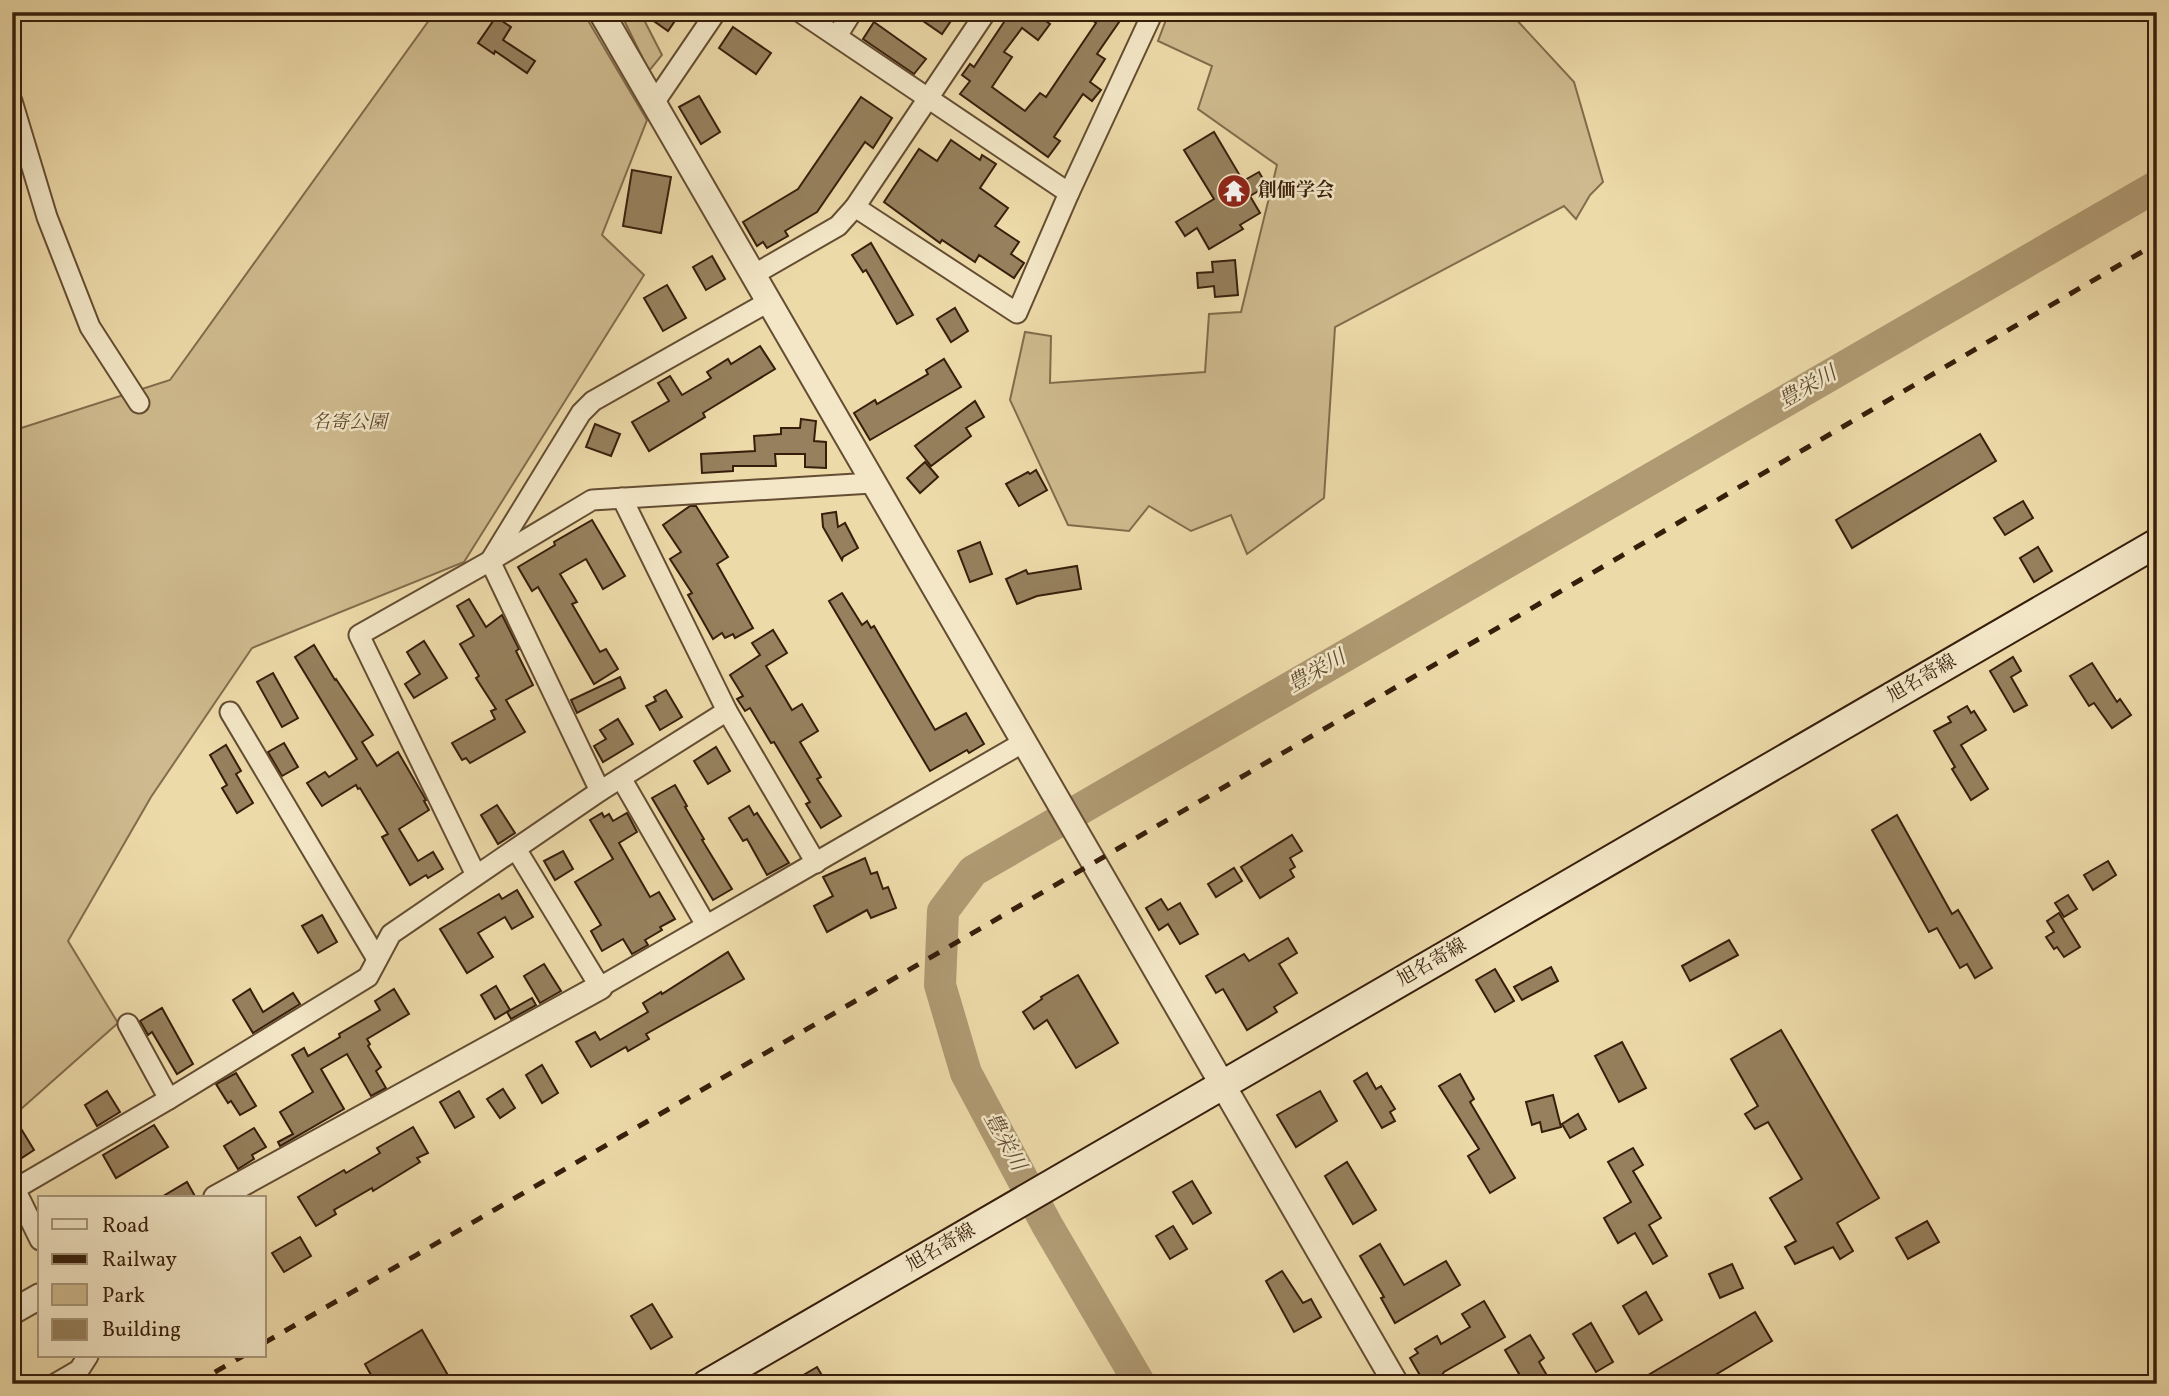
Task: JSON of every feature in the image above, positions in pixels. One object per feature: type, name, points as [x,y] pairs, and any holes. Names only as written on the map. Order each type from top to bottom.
[{"type":"main road","name":"旭名寄線","points":[[707,1384],[2157,543]]},
{"type":"street","points":[[601,12],[1396,1384]]},
{"type":"street","points":[[654,103],[716,12]]},
{"type":"street","points":[[800,12],[1069,193]]},
{"type":"street","points":[[836,36],[852,12]]},
{"type":"street","points":[[753,275],[838,226],[855,207],[986,12]]},
{"type":"street","points":[[855,207],[1017,313],[1153,12]]},
{"type":"street","points":[[12,101],[47,217],[90,327],[139,403]]},
{"type":"street","points":[[490,561],[581,413],[593,401],[768,302]]},
{"type":"street","points":[[476,875],[359,635],[490,561],[592,499],[872,483]]},
{"type":"street","points":[[622,498],[727,711],[816,863]]},
{"type":"street","points":[[490,561],[600,791]]},
{"type":"street","points":[[38,1236],[15,1189],[169,1099],[368,977],[391,934],[600,791],[727,711]]},
{"type":"street","points":[[230,712],[377,959]]},
{"type":"street","points":[[220,1196],[600,987],[1024,743]]},
{"type":"street","points":[[621,778],[706,925]]},
{"type":"street","points":[[516,849],[600,987]]},
{"type":"street","points":[[128,1024],[169,1099]]},
{"type":"street","points":[[12,1312],[38,1297]]},
{"type":"street","points":[[55,1384],[79,1370],[87,1358]]},
{"type":"green space","name":"名寄公園","points":[[435,12],[583,12],[647,120],[602,235],[644,275],[464,562],[252,648],[151,797],[68,941],[118,1023],[12,1117],[12,431],[170,380]]},
{"type":"green space","points":[[620,12],[640,12],[662,55],[649,71]]},
{"type":"green space","points":[[1169,12],[1514,12],[1513,16],[1574,82],[1603,182],[1590,195],[1576,219],[1564,206],[1335,327],[1324,498],[1247,554],[1231,515],[1191,531],[1149,506],[1129,531],[1068,525],[1010,400],[1025,332],[1051,336],[1050,383],[1205,372],[1209,314],[1241,312],[1277,165],[1198,109],[1212,66],[1158,41]]},
{"type":"building","points":[[641,12],[681,12],[668,31]]},
{"type":"building","points":[[910,12],[957,12],[942,34]]},
{"type":"building","points":[[1002,12],[1033,12],[1050,24],[1038,40],[1022,28],[1004,52],[1012,57],[992,87],[1025,111],[1040,93],[1046,97],[1096,23],[1082,12],[1126,12],[1097,54],[1105,59],[1090,82],[1101,90],[1092,101],[1083,94],[1054,137],[1060,141],[1048,157],[960,94],[970,81],[962,75],[970,64],[974,67],[1004,22],[1007,16]]},
{"type":"building","points":[[496,17],[511,27],[503,40],[535,61],[527,73],[478,43]]},
{"type":"building","points":[[874,22],[926,59],[914,74],[863,39]]},
{"type":"building","points":[[733,27],[771,53],[756,74],[719,48]]},
{"type":"building","points":[[699,96],[720,132],[701,144],[679,107]]},
{"type":"building","points":[[861,97],[892,118],[873,148],[865,142],[817,212],[785,231],[788,236],[767,248],[763,242],[757,246],[743,222],[798,189]]},
{"type":"building","name":"創価学会","points":[[1214,132],[1243,181],[1259,172],[1267,186],[1250,196],[1260,213],[1240,225],[1243,229],[1209,249],[1197,228],[1185,236],[1176,222],[1214,199],[1184,150]]},
{"type":"building","points":[[951,140],[980,160],[982,155],[996,164],[980,188],[1008,208],[995,226],[1019,242],[1011,254],[1024,263],[1014,278],[979,255],[975,262],[942,240],[940,243],[884,202],[919,149],[937,161]]},
{"type":"building","points":[[632,170],[671,177],[661,233],[623,226]]},
{"type":"building","points":[[871,243],[913,315],[897,324],[866,270],[863,272],[852,255]]},
{"type":"building","points":[[712,256],[725,279],[706,290],[693,267]]},
{"type":"building","points":[[1235,260],[1238,295],[1215,297],[1214,286],[1198,288],[1197,273],[1213,272],[1212,262]]},
{"type":"building","points":[[667,285],[686,318],[663,331],[644,298]]},
{"type":"building","points":[[955,308],[968,331],[951,342],[937,319]]},
{"type":"building","points":[[760,346],[775,369],[703,413],[705,417],[649,451],[632,422],[669,401],[658,383],[670,376],[682,395],[711,378],[707,372],[728,359],[731,364]]},
{"type":"building","points":[[944,359],[961,387],[870,440],[854,413],[875,400],[877,404],[928,374],[926,370]]},
{"type":"building","points":[[975,401],[984,417],[966,428],[971,436],[931,466],[915,446]]},
{"type":"building","points":[[801,419],[816,421],[814,441],[826,442],[826,468],[805,467],[805,454],[775,454],[776,466],[733,466],[733,471],[702,473],[701,454],[755,451],[754,436],[781,434],[781,428],[800,428]]},
{"type":"building","points":[[595,424],[620,434],[611,456],[586,447]]},
{"type":"building","points":[[1980,434],[1996,461],[1852,548],[1836,520]]},
{"type":"building","points":[[925,462],[938,477],[920,493],[907,478]]},
{"type":"building","points":[[1036,470],[1047,490],[1019,506],[1006,484]]},
{"type":"building","points":[[2023,501],[2033,518],[2005,535],[1994,518]]},
{"type":"building","points":[[690,506],[696,506],[728,557],[717,564],[753,628],[735,638],[733,634],[725,638],[722,633],[713,639],[688,595],[692,593],[670,559],[681,552],[663,525]]},
{"type":"building","points":[[836,512],[838,527],[845,523],[858,548],[842,560],[823,527],[822,514]]},
{"type":"building","points":[[592,520],[625,576],[603,589],[586,559],[560,574],[577,602],[572,604],[600,652],[606,649],[618,669],[594,684],[538,587],[532,591],[518,567]]},
{"type":"building","points":[[980,542],[992,574],[970,582],[958,551]]},
{"type":"building","points":[[2038,547],[2052,571],[2034,582],[2020,558]]},
{"type":"building","points":[[1077,566],[1081,589],[1037,596],[1017,604],[1006,579],[1026,570],[1028,574]]},
{"type":"building","points":[[842,593],[862,625],[867,621],[871,628],[874,626],[935,730],[966,713],[984,744],[969,753],[967,750],[930,771],[829,601]]},
{"type":"building","points":[[469,599],[486,627],[502,615],[533,685],[506,700],[525,732],[470,763],[466,758],[462,760],[452,743],[495,719],[491,711],[496,709],[476,678],[479,676],[460,644],[474,636],[457,606]]},
{"type":"building","points":[[773,630],[787,653],[766,666],[792,710],[802,704],[818,731],[800,742],[821,777],[817,779],[841,816],[821,828],[806,804],[810,802],[774,742],[771,743],[750,708],[745,711],[737,699],[743,696],[730,675],[760,655],[752,643]]},
{"type":"building","points":[[424,641],[447,678],[414,698],[405,684],[420,674],[407,652]]},
{"type":"building","points":[[314,645],[373,735],[362,742],[377,766],[398,752],[426,800],[424,801],[429,810],[399,829],[418,861],[433,852],[443,869],[428,878],[426,875],[410,885],[382,837],[388,834],[360,788],[356,785],[322,806],[307,783],[325,772],[329,777],[357,759],[295,657]]},
{"type":"building","points":[[2013,657],[2021,671],[2011,677],[2027,705],[2014,712],[1990,671]]},
{"type":"building","points":[[2092,663],[2117,702],[2120,699],[2131,715],[2112,728],[2094,703],[2089,706],[2070,676]]},
{"type":"building","points":[[273,673],[298,718],[282,727],[257,682]]},
{"type":"building","points":[[620,677],[625,688],[577,713],[571,700]]},
{"type":"building","points":[[666,690],[682,717],[660,730],[646,706],[656,701],[654,697]]},
{"type":"building","points":[[1967,706],[1971,713],[1974,711],[1986,730],[1961,745],[1988,789],[1971,800],[1934,731],[1951,722],[1948,717]]},
{"type":"building","points":[[618,719],[633,744],[603,762],[594,746],[606,739],[600,730]]},
{"type":"building","points":[[284,743],[298,767],[282,776],[268,752]]},
{"type":"building","points":[[226,745],[241,771],[236,774],[253,803],[237,813],[222,788],[227,785],[210,755]]},
{"type":"building","points":[[716,747],[730,771],[708,784],[694,761]]},
{"type":"building","points":[[675,785],[704,839],[702,840],[732,889],[713,900],[652,798]]},
{"type":"building","points":[[497,805],[515,833],[498,844],[481,815]]},
{"type":"building","points":[[749,806],[754,815],[757,813],[789,863],[767,875],[747,839],[743,841],[729,818]]},
{"type":"building","points":[[602,813],[604,817],[609,814],[613,821],[627,813],[637,832],[619,843],[650,897],[659,892],[675,919],[660,927],[662,930],[645,940],[648,945],[632,954],[623,939],[602,951],[591,931],[601,925],[575,882],[613,859],[590,820]]},
{"type":"building","points":[[1897,815],[1952,914],[1958,910],[1992,968],[1975,978],[1967,964],[1960,968],[1937,928],[1929,932],[1872,830]]},
{"type":"building","points":[[1292,835],[1302,851],[1290,858],[1295,867],[1290,870],[1294,877],[1260,898],[1241,867]]},
{"type":"building","points":[[563,851],[573,869],[555,880],[544,861]]},
{"type":"building","points":[[865,858],[871,874],[877,872],[883,889],[888,887],[896,908],[871,918],[867,910],[827,932],[814,906],[833,896],[823,877]]},
{"type":"building","points":[[2108,861],[2116,875],[2093,890],[2084,875]]},
{"type":"building","points":[[1234,868],[1242,881],[1216,897],[1208,884]]},
{"type":"building","points":[[517,890],[533,917],[512,929],[505,917],[478,933],[493,957],[467,973],[440,929],[499,894],[502,899]]},
{"type":"building","points":[[2068,895],[2077,909],[2064,917],[2055,903]]},
{"type":"building","points":[[1161,899],[1168,910],[1180,903],[1198,934],[1180,944],[1168,924],[1159,930],[1146,908]]},
{"type":"building","points":[[2059,913],[2080,947],[2064,957],[2046,937],[2054,932],[2047,921]]},
{"type":"building","points":[[322,915],[337,942],[318,953],[302,926]]},
{"type":"building","points":[[1288,938],[1297,953],[1279,964],[1297,993],[1274,1007],[1277,1012],[1247,1030],[1223,989],[1216,993],[1206,976],[1244,954],[1249,961]]},
{"type":"building","points":[[1729,940],[1738,955],[1690,981],[1682,966]]},
{"type":"building","points":[[728,952],[744,979],[646,1034],[649,1039],[628,1051],[626,1047],[591,1067],[576,1042],[595,1032],[600,1040],[648,1012],[643,1003]]},
{"type":"building","points":[[544,964],[561,991],[540,1003],[524,976]]},
{"type":"building","points":[[1551,967],[1558,981],[1522,1000],[1514,987]]},
{"type":"building","points":[[1495,969],[1514,1001],[1495,1012],[1476,980]]},
{"type":"building","points":[[1078,975],[1118,1043],[1076,1068],[1047,1020],[1034,1029],[1023,1012],[1042,999],[1041,997]]},
{"type":"building","points":[[496,986],[510,1010],[495,1019],[481,995]]},
{"type":"building","points":[[250,989],[263,1012],[293,993],[300,1004],[253,1033],[233,1000]]},
{"type":"building","points":[[394,989],[409,1014],[367,1039],[370,1044],[368,1046],[381,1067],[376,1071],[386,1088],[371,1096],[347,1054],[321,1069],[344,1109],[280,1146],[278,1142],[293,1134],[280,1112],[313,1092],[292,1055],[304,1048],[308,1056],[340,1037],[339,1034],[380,1010],[375,1001]]},
{"type":"building","points":[[532,998],[536,1005],[511,1019],[507,1012]]},
{"type":"building","points":[[162,1008],[193,1064],[177,1074],[152,1032],[148,1035],[140,1021]]},
{"type":"building","points":[[1781,1030],[1879,1198],[1837,1223],[1853,1251],[1840,1259],[1833,1247],[1795,1264],[1785,1247],[1796,1241],[1770,1198],[1802,1179],[1768,1122],[1755,1129],[1745,1114],[1758,1106],[1731,1059]]},
{"type":"building","points":[[1622,1042],[1646,1088],[1619,1102],[1595,1056]]},
{"type":"building","points":[[542,1065],[558,1093],[542,1103],[526,1075]]},
{"type":"building","points":[[236,1073],[256,1106],[240,1115],[231,1101],[228,1103],[216,1084]]},
{"type":"building","points":[[1367,1073],[1376,1089],[1381,1086],[1395,1109],[1390,1112],[1395,1121],[1382,1128],[1354,1081]]},
{"type":"building","points":[[1460,1074],[1474,1099],[1470,1102],[1515,1178],[1490,1193],[1468,1156],[1479,1149],[1439,1086]]},
{"type":"building","points":[[503,1089],[515,1108],[500,1118],[487,1099]]},
{"type":"building","points":[[107,1091],[120,1112],[97,1126],[85,1105]]},
{"type":"building","points":[[459,1091],[474,1117],[455,1128],[440,1102]]},
{"type":"building","points":[[1320,1091],[1337,1121],[1296,1147],[1277,1115]]},
{"type":"building","points":[[1553,1095],[1561,1127],[1542,1132],[1540,1122],[1532,1125],[1526,1102]]},
{"type":"building","points":[[12,1114],[34,1150],[17,1161],[12,1153]]},
{"type":"building","points":[[1578,1114],[1586,1129],[1570,1138],[1562,1124]]},
{"type":"building","points":[[154,1125],[168,1147],[116,1178],[103,1155]]},
{"type":"building","points":[[413,1127],[428,1153],[417,1158],[420,1162],[373,1191],[372,1188],[334,1210],[336,1214],[316,1226],[298,1197],[380,1153],[377,1148]]},
{"type":"building","points":[[254,1128],[266,1147],[252,1155],[254,1159],[238,1169],[224,1146]]},
{"type":"building","points":[[1633,1148],[1643,1165],[1633,1171],[1661,1218],[1649,1225],[1667,1256],[1653,1264],[1635,1233],[1618,1243],[1604,1218],[1631,1202],[1608,1162]]},
{"type":"building","points":[[1347,1162],[1376,1210],[1353,1224],[1325,1176]]},
{"type":"building","points":[[1192,1181],[1211,1213],[1193,1224],[1173,1192]]},
{"type":"building","points":[[187,1182],[195,1196],[163,1196]]},
{"type":"building","points":[[1927,1221],[1939,1242],[1908,1259],[1896,1238]]},
{"type":"building","points":[[1173,1226],[1187,1249],[1170,1259],[1156,1236]]},
{"type":"building","points":[[300,1237],[311,1256],[284,1272],[272,1253]]},
{"type":"building","points":[[1380,1244],[1404,1285],[1446,1261],[1460,1285],[1395,1323],[1381,1298],[1384,1297],[1360,1256]]},
{"type":"building","points":[[1732,1264],[1743,1288],[1720,1298],[1709,1274]]},
{"type":"building","points":[[1282,1271],[1303,1303],[1311,1299],[1321,1317],[1294,1332],[1266,1281]]},
{"type":"building","points":[[1646,1292],[1662,1320],[1639,1334],[1623,1306]]},
{"type":"building","points":[[1484,1301],[1505,1337],[1444,1372],[1442,1375],[1447,1384],[1425,1384],[1410,1358],[1418,1353],[1415,1349],[1437,1336],[1441,1344],[1470,1327],[1462,1314]]},
{"type":"building","points":[[652,1304],[672,1337],[651,1349],[631,1316]]},
{"type":"building","points":[[1755,1312],[1772,1341],[1700,1384],[1633,1384]]},
{"type":"building","points":[[1591,1323],[1613,1362],[1596,1372],[1573,1334]]},
{"type":"building","points":[[422,1330],[453,1384],[376,1384],[365,1364]]},
{"type":"building","points":[[1530,1335],[1544,1358],[1539,1362],[1552,1384],[1525,1384],[1505,1350]]},
{"type":"building","points":[[817,1367],[827,1384],[788,1384]]},
{"type":"waterway","name":"豊栄川","points":[[1140,1384],[1047,1225],[966,1073],[940,985],[943,911],[973,871],[2157,186]]},
{"type":"railway","points":[[266,1342],[2157,243]]},
{"type":"railway","points":[[194,1384],[240,1358]]},
{"type":"place","name":"創価学会","points":[[1234,191]]}]
